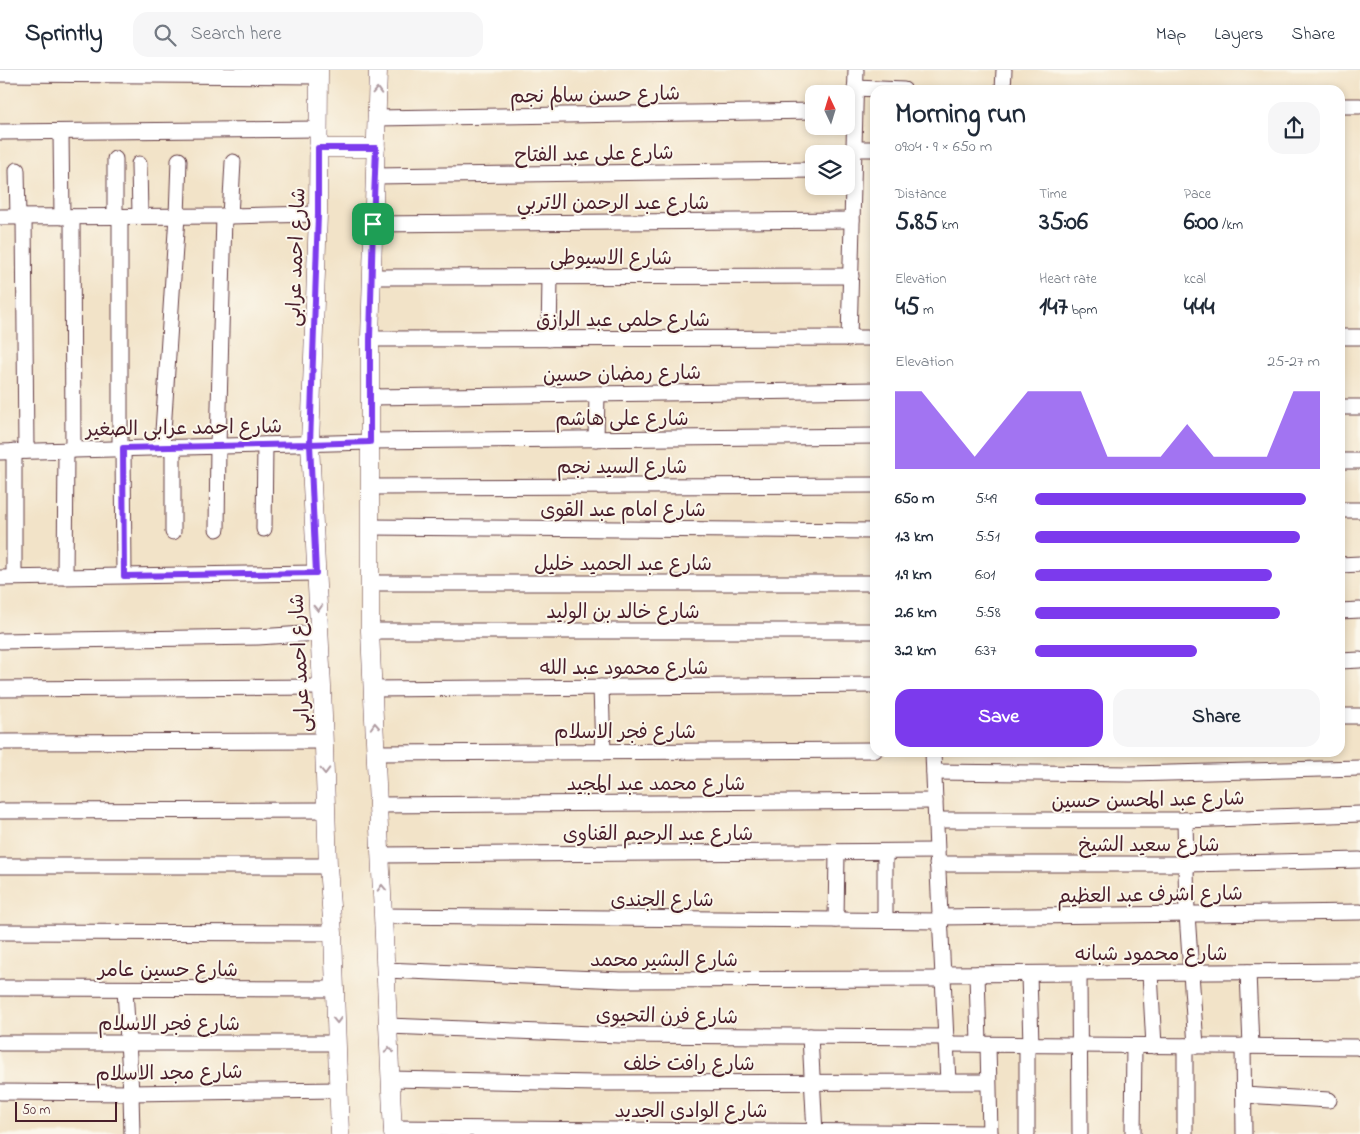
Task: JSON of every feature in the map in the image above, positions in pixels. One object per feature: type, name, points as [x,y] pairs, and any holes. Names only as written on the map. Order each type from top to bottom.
[{"type":"street","points":[[378,70],[370,339],[370,631],[392,1131]]},
{"type":"street","points":[[856,70],[855,88],[870,89]]},
{"type":"street","points":[[1003,85],[1004,70]]},
{"type":"street","points":[[0,74],[319,73]]},
{"type":"street","name":"شارع احمد عرابى","points":[[319,73],[318,214],[310,444],[322,687],[328,866],[334,933],[340,1134]]},
{"type":"street","points":[[1345,106],[1360,106]]},
{"type":"street","name":"شارع حسن سالم نجم","points":[[376,118],[805,111]]},
{"type":"street","points":[[0,132],[319,130]]},
{"type":"street","points":[[61,132],[67,216],[70,450],[66,576]]},
{"type":"street","points":[[318,148],[376,148]]},
{"type":"street","points":[[855,149],[870,149]]},
{"type":"street","points":[[115,158],[118,216],[124,576]]},
{"type":"street","points":[[173,532],[167,447],[179,160]]},
{"type":"street","points":[[217,529],[218,446],[227,216],[232,162]]},
{"type":"street","points":[[138,164],[140,216]]},
{"type":"street","points":[[17,170],[21,217],[7,578],[316,573]]},
{"type":"street","name":"شارع على عبد الفتاح","points":[[375,176],[805,170]]},
{"type":"street","points":[[849,339],[851,195]]},
{"type":"street","points":[[0,217],[318,214]]},
{"type":"street","name":"شارع عبد الرحمن الاتربي","points":[[373,224],[852,220]]},
{"type":"street","name":"شارع الاسيوطى","points":[[372,278],[850,276]]},
{"type":"street","points":[[549,339],[550,277]]},
{"type":"street","points":[[1345,337],[1360,337]]},
{"type":"street","name":"شارع حلمى عبد الرازق","points":[[370,339],[870,338]]},
{"type":"street","name":"شارع رمضان حسين","points":[[370,397],[870,390]]},
{"type":"street","points":[[596,439],[597,394]]},
{"type":"street","points":[[1345,407],[1360,407]]},
{"type":"street","name":"شارع على هاشم","points":[[370,441],[870,436]]},
{"type":"street","name":"شارع احمد عرابى الصغير","points":[[13,452],[370,441]]},
{"type":"street","points":[[264,529],[265,445]]},
{"type":"street","points":[[1345,461],[1360,461]]},
{"type":"street","name":"شارع السيد نجم","points":[[370,487],[870,485]]},
{"type":"street","points":[[1345,510],[1360,510]]},
{"type":"street","name":"شارع امام عبد القوى","points":[[370,528],[870,531]]},
{"type":"street","points":[[1345,564],[1360,564]]},
{"type":"street","name":"شارع عبد الحميد خليل","points":[[370,583],[870,583]]},
{"type":"street","points":[[1345,611],[1360,610]]},
{"type":"street","name":"شارع خالد بن الوليد","points":[[370,631],[870,631]]},
{"type":"street","points":[[0,641],[249,637],[319,633]]},
{"type":"street","points":[[1345,661],[1360,660]]},
{"type":"street","name":"شارع محمود عبد الله","points":[[373,689],[870,685]]},
{"type":"street","points":[[0,689],[322,687]]},
{"type":"street","points":[[601,687],[603,752]]},
{"type":"street","points":[[1345,716],[1360,716]]},
{"type":"street","points":[[0,742],[324,742]]},
{"type":"street","name":"شارع فجر الاسلام","points":[[376,753],[870,750]]},
{"type":"street","points":[[934,757],[948,1082]]},
{"type":"street","points":[[934,772],[1131,774],[1360,768]]},
{"type":"street","name":"شارع محمد عبد المجيد","points":[[378,805],[935,801]]},
{"type":"street","points":[[0,811],[326,810]]},
{"type":"street","name":"شارع عبد المحسن حسين","points":[[936,820],[1185,820],[1360,814]]},
{"type":"street","points":[[1185,820],[1187,914],[1191,972],[1190,1046],[1185,1134]]},
{"type":"street","points":[[836,920],[837,852]]},
{"type":"street","points":[[885,852],[885,920]]},
{"type":"street","name":"شارع عبد الرحيم القناوى","points":[[380,855],[885,852],[937,858]]},
{"type":"street","name":"شارع سعيد الشيخ","points":[[937,858],[1186,864],[1360,860]]},
{"type":"street","points":[[0,866],[328,866]]},
{"type":"street","name":"شارع اشرف عبد العظيم","points":[[940,919],[1360,912]]},
{"type":"street","name":"شارع الجندى","points":[[383,916],[836,920],[940,919]]},
{"type":"street","points":[[0,932],[334,933]]},
{"type":"street","name":"شارع البشير محمد","points":[[385,970],[621,980],[943,977]]},
{"type":"street","name":"شارع محمود شبانه","points":[[943,977],[977,974],[1360,971]]},
{"type":"street","points":[[1244,1134],[1248,972]]},
{"type":"street","points":[[1079,973],[1081,1045],[1080,1134]]},
{"type":"street","points":[[1150,973],[1154,1046]]},
{"type":"street","points":[[977,974],[988,1082],[990,1133]]},
{"type":"street","points":[[1027,1134],[1029,974]]},
{"type":"street","name":"شارع حسين عامر","points":[[0,988],[336,989]]},
{"type":"street","points":[[125,988],[132,1134]]},
{"type":"street","name":"شارع فرن التحيوى","points":[[388,1026],[619,1035],[810,1036],[946,1041],[983,1045],[1358,1048]]},
{"type":"street","points":[[810,1036],[815,1133]]},
{"type":"street","name":"شارع فجر الاسلام","points":[[0,1043],[337,1043]]},
{"type":"street","points":[[1133,1134],[1134,1046]]},
{"type":"street","name":"شارع رافت خلف","points":[[390,1079],[595,1083],[988,1082]]},
{"type":"street","name":"شارع مجد الاسلام","points":[[0,1092],[131,1093],[338,1090]]},
{"type":"street","points":[[1244,1095],[1329,1100]]},
{"type":"street","name":"شارع الوادى الجديد","points":[[392,1131],[990,1133]]},
{"type":"route","points":[[373,224],[370,442],[310,444],[316,573],[124,576],[123,448],[310,444],[318,214],[318,148],[376,148],[373,224]]}]
